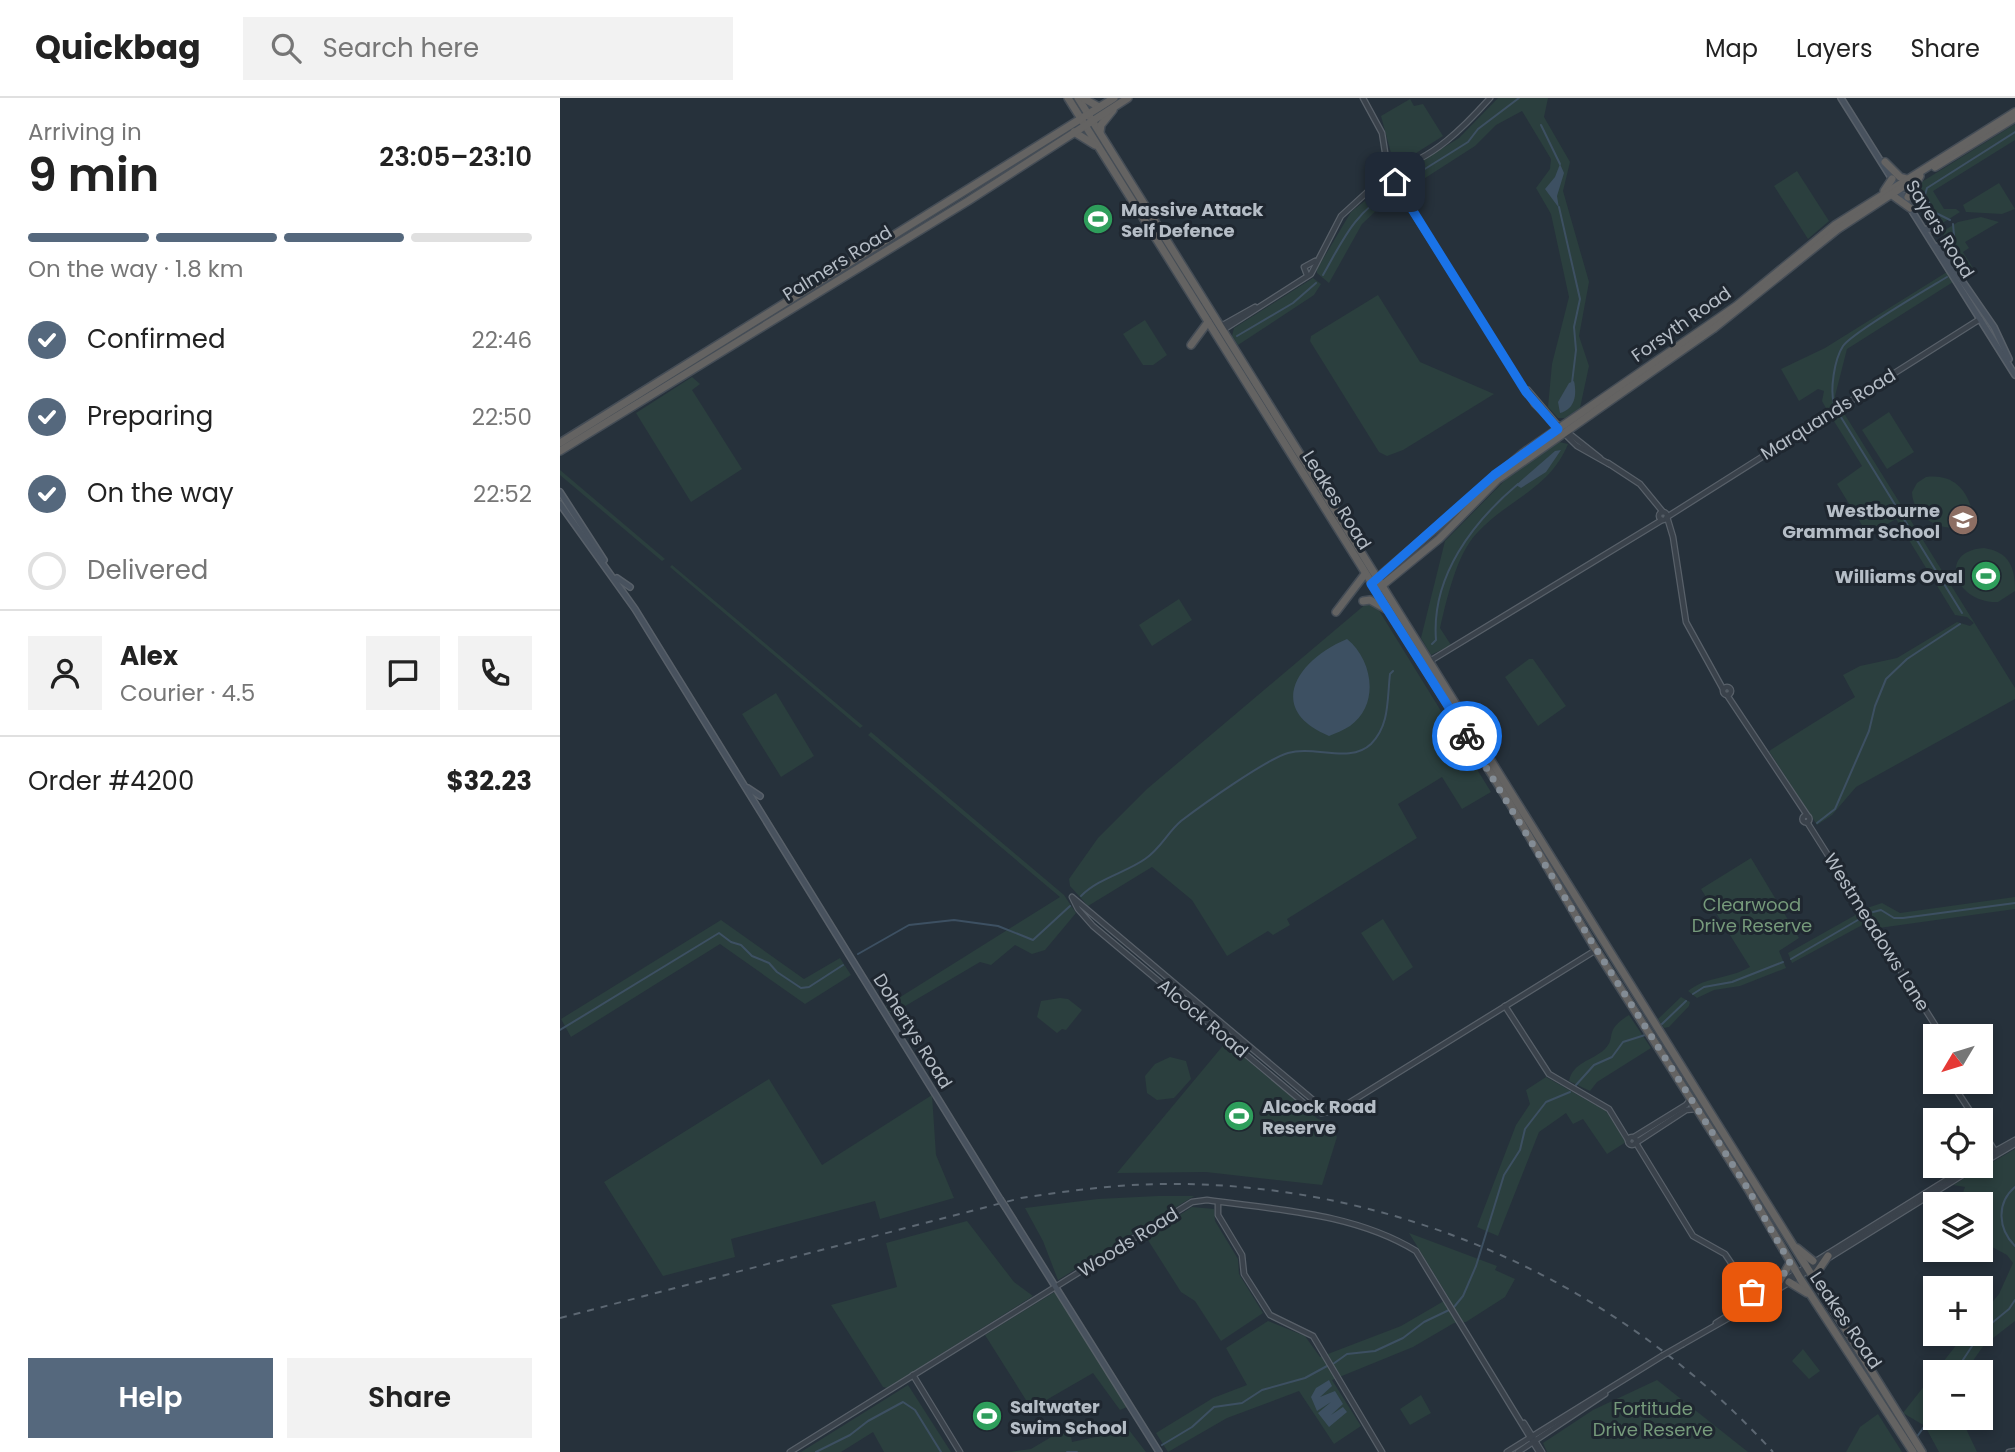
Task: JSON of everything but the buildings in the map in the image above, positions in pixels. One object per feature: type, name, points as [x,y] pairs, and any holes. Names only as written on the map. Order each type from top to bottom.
[{"type":"highway","name":"Leakes Road","points":[[1068,98],[1073,107],[1100,132],[1322,507],[1365,574],[1378,586],[1430,661],[1606,943],[1661,1034],[1658,1041],[1673,1062],[1681,1082],[1810,1296],[1906,1441],[1918,1450]]},
{"type":"highway","name":"Leakes Road","points":[[1081,98],[1086,119],[1100,150],[1208,322],[1218,330],[1325,495],[1363,556],[1387,609],[1509,802],[1597,950],[1791,1243],[1910,1432],[1918,1450]]},
{"type":"highway","points":[[1081,98],[1099,107]]},
{"type":"highway","name":"Palmers Road","points":[[560,443],[1074,132],[1099,107],[1128,98]]},
{"type":"highway","points":[[1100,132],[1101,125],[1116,101]]},
{"type":"highway","name":"Palmers Road","points":[[560,452],[1062,131],[1116,101]]},
{"type":"highway","points":[[1062,131],[1073,107]]},
{"type":"highway","name":"Forsyth Road","points":[[1837,227],[2015,112]]},
{"type":"highway","name":"Forsyth Road","points":[[1378,586],[1389,569],[1494,475],[1737,309],[1837,227],[1876,199],[1920,176],[2015,118]]},
{"type":"highway","points":[[1074,132],[1081,133],[1100,150]]},
{"type":"highway","points":[[1885,162],[1910,208]]},
{"type":"highway","points":[[1908,197],[1920,176]]},
{"type":"highway","points":[[1191,345],[1208,322]]},
{"type":"highway","name":"Forsyth Road","points":[[1378,586],[1439,538],[1497,480],[1562,430]]},
{"type":"highway","points":[[1322,507],[1325,495]]},
{"type":"highway","points":[[1363,556],[1379,569],[1389,569]]},
{"type":"highway","points":[[1336,612],[1365,574]]},
{"type":"highway","points":[[1363,601],[1370,600],[1387,609]]},
{"type":"highway","points":[[1597,950],[1606,943]]},
{"type":"highway","points":[[1791,1243],[1814,1261]]},
{"type":"highway","points":[[1813,1278],[1828,1256]]},
{"type":"highway","points":[[1779,1282],[1790,1263]]},
{"type":"highway","points":[[1789,1282],[1810,1296]]},
{"type":"main road","name":"Sayers Road","points":[[1843,98],[1885,162]]},
{"type":"main road","name":"Sayers Road","points":[[1843,98],[1908,197],[2014,371]]},
{"type":"main road","name":"Sayers Road","points":[[1910,208],[1987,315],[2014,371]]},
{"type":"main road","points":[[1980,319],[1987,315]]},
{"type":"main road","name":"Dohertys Road","points":[[560,492],[1159,1452]]},
{"type":"main road","name":"Dohertys Road","points":[[560,504],[610,572]]},
{"type":"main road","points":[[606,564],[618,580],[630,587]]},
{"type":"main road","points":[[724,754],[747,787],[760,796]]},
{"type":"street","points":[[1363,98],[1379,126],[1392,174],[1537,407],[1562,430]]},
{"type":"street","points":[[1218,330],[1308,275],[1341,216],[1356,199],[1456,133],[1490,98]]},
{"type":"street","points":[[1299,280],[1303,270],[1318,259]]},
{"type":"street","points":[[1308,265],[1313,269]]},
{"type":"street","points":[[1303,270],[1308,275]]},
{"type":"street","name":"Marquands Road","points":[[1430,661],[1980,319]]},
{"type":"street","name":"Westmeadows Lane","points":[[1562,430],[1592,456],[1640,484],[1656,504],[1670,527],[1686,622],[1732,701],[1934,1024]]},
{"type":"street","name":"Alcock Road","points":[[1074,899],[1093,926],[1311,1109],[1328,1114],[1597,950]]},
{"type":"street","points":[[1506,1005],[1549,1074],[1609,1109],[1641,1153],[1693,1236],[1726,1254],[1750,1291],[1758,1296]]},
{"type":"street","points":[[1633,1141],[1686,1105],[1691,1097]]},
{"type":"street","points":[[1633,1141],[1686,1110],[1700,1111]]},
{"type":"street","points":[[1993,1155],[2015,1142]]},
{"type":"street","points":[[1993,1148],[1996,1153]]},
{"type":"street","points":[[1806,1268],[1950,1178]]},
{"type":"street","points":[[1683,1344],[1779,1282],[1828,1256],[1952,1178]]},
{"type":"street","name":"Woods Road","points":[[790,1452],[1192,1202],[1218,1202],[1355,1223],[1385,1233],[1416,1251],[1506,1400],[1541,1452]]},
{"type":"street","points":[[1218,1202],[1218,1215],[1242,1255],[1243,1272],[1270,1315],[1310,1334],[1382,1452]]},
{"type":"street","points":[[1507,1452],[1533,1439],[1662,1356],[1789,1282],[1797,1274]]},
{"type":"street","points":[[1748,1302],[1750,1291]]},
{"type":"street","points":[[913,1375],[960,1452]]},
{"type":"street","points":[[1518,1452],[1533,1439]]},
{"type":"street","points":[[2009,1452],[2015,1451]]},
{"type":"green space","points":[[1498,98],[1548,98],[1544,117],[1570,162],[1563,191],[1589,282],[1579,336],[1589,366],[1580,408],[1565,418],[1558,418],[1548,407],[1552,364],[1569,297],[1551,214],[1536,188],[1550,169],[1551,159],[1522,111],[1496,125],[1475,146],[1408,189],[1400,178],[1401,174],[1459,138]]},
{"type":"green space","points":[[1410,99],[1414,106],[1423,104],[1443,136],[1397,165],[1394,164],[1381,116]]},
{"type":"green space","points":[[2015,124],[2015,140],[1933,191],[1944,209],[1956,209],[1960,212],[1941,224],[1935,223],[1917,194],[1920,183]]},
{"type":"green space","points":[[1797,171],[1829,221],[1808,239],[1774,186]]},
{"type":"green space","points":[[1387,183],[1391,184],[1400,197],[1380,207],[1362,224],[1329,283],[1317,273],[1317,269],[1351,212]]},
{"type":"green space","points":[[1999,183],[2015,209],[2002,214],[1966,212],[1963,205]]},
{"type":"green space","points":[[1981,217],[1999,222],[1965,242],[1969,248],[1963,252],[1973,268],[1966,272],[1943,236],[1945,230],[1958,222]]},
{"type":"green space","points":[[1947,272],[1953,282],[1847,349],[1835,396],[1837,404],[1827,410],[1822,401],[1824,391],[1818,389],[1799,401],[1781,369],[1825,348]]},
{"type":"green space","points":[[1313,278],[1321,284],[1314,295],[1238,345],[1232,336],[1234,328]]},
{"type":"green space","points":[[1378,295],[1420,362],[1494,394],[1403,450],[1387,456],[1379,452],[1310,341],[1311,336]]},
{"type":"green space","points":[[1145,320],[1167,355],[1153,365],[1143,365],[1123,334]]},
{"type":"green space","points":[[692,377],[700,384],[692,390],[742,469],[691,502],[636,413]]},
{"type":"green space","points":[[1842,410],[2015,688],[2015,699],[1856,787],[1832,815],[1817,825],[1769,751],[1855,697],[1843,675],[1860,666],[1897,658],[1957,622],[1970,626],[1974,623],[1967,617],[1955,615],[1896,519],[1868,535],[1837,484],[1862,466],[1832,418]]},
{"type":"green space","points":[[1889,412],[1914,452],[1887,469],[1862,430]]},
{"type":"green space","points":[[1559,442],[1568,444],[1551,472],[1489,521],[1463,553],[1453,578],[1440,628],[1451,645],[1431,655],[1421,638],[1445,541],[1507,478]]},
{"type":"green space","points":[[560,470],[665,559],[662,561],[560,475]]},
{"type":"green space","points":[[1926,477],[1942,477],[1960,487],[1971,507],[1967,519],[1959,525],[1939,526],[1920,513],[1912,492],[1917,483]]},
{"type":"green space","name":"Williams Oval","points":[[1984,548],[2005,557],[2014,575],[2015,591],[1998,602],[1971,595],[1962,587],[1957,577],[1956,567],[1960,558],[1969,551]]},
{"type":"green space","points":[[672,565],[863,726],[860,728],[670,567]]},
{"type":"green space","points":[[1179,599],[1192,620],[1152,646],[1139,625]]},
{"type":"green space","points":[[1367,603],[1375,604],[1491,792],[1462,809],[1442,777],[1398,804],[1417,838],[1287,919],[1290,925],[1273,935],[1268,931],[1227,956],[1192,900],[1152,867],[1088,906],[1070,886],[1069,879],[1098,838],[1147,789]]},
{"type":"green space","points":[[1529,659],[1533,659],[1566,706],[1538,726],[1505,677]]},
{"type":"green space","points":[[776,693],[814,756],[781,777],[742,714]]},
{"type":"green space","points":[[871,732],[1064,895],[1076,913],[1045,950],[1032,954],[1015,945],[991,965],[980,962],[895,1012],[889,1012],[886,1006],[1060,897],[868,735]]},
{"type":"green space","name":"Clearwood Drive Reserve","points":[[1751,858],[1799,938],[1779,951],[1786,968],[1740,986],[1714,990],[1697,998],[1688,991],[1695,986],[1750,967],[1701,889]]},
{"type":"green space","points":[[2015,897],[2015,909],[1879,928],[1867,908],[1882,903],[1900,913]]},
{"type":"green space","points":[[1859,913],[1866,923],[1792,963],[1788,953]]},
{"type":"green space","points":[[1383,919],[1413,967],[1393,981],[1361,933]]},
{"type":"green space","points":[[721,920],[804,979],[840,958],[851,975],[805,1004],[720,944],[571,1037],[561,1019]]},
{"type":"green space","points":[[1681,997],[1690,1002],[1689,1006],[1669,1027],[1664,1028],[1658,1019]]},
{"type":"green space","points":[[1068,999],[1082,1010],[1066,1030],[1062,1029],[1057,1033],[1037,1017],[1041,1001]]},
{"type":"green space","points":[[1629,1015],[1651,1048],[1597,1082],[1590,1091],[1569,1081],[1574,1070],[1605,1049],[1616,1025]]},
{"type":"green space","name":"Alcock Road Reserve","points":[[1226,1042],[1318,1119],[1328,1122],[1337,1137],[1322,1185],[1206,1172],[1117,1173]]},
{"type":"green space","points":[[1170,1057],[1186,1061],[1191,1079],[1174,1098],[1157,1100],[1147,1093],[1145,1076],[1155,1064]]},
{"type":"green space","points":[[1546,1077],[1606,1111],[1626,1142],[1607,1154],[1583,1119],[1573,1124],[1566,1113],[1539,1132],[1498,1236],[1477,1227],[1516,1125],[1530,1104],[1526,1090]]},
{"type":"green space","points":[[769,1079],[822,1165],[932,1095],[936,1155],[954,1198],[880,1219],[875,1201],[731,1239],[735,1257],[663,1276],[604,1182]]},
{"type":"green space","points":[[2015,1149],[2015,1321],[1993,1338],[1993,1301],[2013,1263],[2007,1255],[1993,1247],[1993,1192],[1963,1192],[1965,1187],[1953,1185],[1965,1178],[1993,1178],[1993,1162]]},
{"type":"green space","points":[[1194,1196],[1058,1280],[1043,1241],[1025,1208],[1098,1199]]},
{"type":"green space","points":[[1192,1207],[1214,1209],[1215,1221],[1238,1259],[1239,1274],[1263,1313],[1221,1341],[1195,1301],[1181,1292],[1146,1237]]},
{"type":"green space","points":[[967,1221],[1014,1282],[1033,1296],[887,1388],[883,1387],[831,1305],[897,1287],[886,1243]]},
{"type":"green space","points":[[1409,1233],[1497,1266],[1495,1270],[1515,1279],[1505,1297],[1466,1322],[1454,1323],[1413,1347],[1332,1380],[1361,1426],[1334,1444],[1299,1391],[1227,1418],[1168,1452],[1156,1433],[1213,1398],[1247,1385],[1226,1348],[1268,1321],[1305,1336],[1320,1357],[1401,1326],[1449,1298]]},
{"type":"green space","points":[[1057,1293],[1127,1407],[1120,1410],[1093,1373],[1029,1410],[1031,1408],[985,1335]]},
{"type":"green space","points":[[1956,1346],[1983,1346],[1973,1360],[1945,1360]]},
{"type":"green space","points":[[1803,1349],[1820,1371],[1809,1379],[1792,1361]]},
{"type":"green space","name":"Fortitude Drive Reserve","points":[[1657,1380],[1748,1452],[1547,1452],[1543,1443],[1593,1410]]},
{"type":"green space","points":[[908,1385],[951,1452],[884,1452],[873,1432],[841,1452],[801,1452]]},
{"type":"green space","points":[[1923,1388],[1923,1425],[1903,1413]]},
{"type":"green space","points":[[1421,1395],[1431,1413],[1410,1425],[1400,1409]]},
{"type":"green space","points":[[1878,1414],[1902,1452],[1846,1452],[1860,1427]]},
{"type":"green space","points":[[1129,1430],[1146,1452],[1009,1452],[1031,1449],[1058,1433],[1070,1431],[1072,1442]]},
{"type":"green space","points":[[1927,1430],[1967,1430],[1977,1452],[1939,1452]]},
{"type":"water","points":[[1560,164],[1564,173],[1557,196],[1559,208],[1545,189],[1555,177]]},
{"type":"water","points":[[1574,381],[1574,401],[1560,413],[1558,402],[1569,383]]},
{"type":"water","points":[[1561,450],[1546,472],[1521,488],[1516,485],[1555,451]]},
{"type":"water","points":[[1347,639],[1363,658],[1370,682],[1369,695],[1360,717],[1348,727],[1329,736],[1309,725],[1298,712],[1293,699],[1295,685],[1314,659]]},
{"type":"water","points":[[1329,1380],[1332,1386],[1320,1397],[1335,1391],[1343,1404],[1331,1415],[1343,1407],[1347,1412],[1329,1427],[1318,1413],[1331,1402],[1317,1411],[1311,1397],[1316,1388]]},
{"type":"waterway","points":[[1404,182],[1468,142],[1478,129],[1519,98]]},
{"type":"waterway","points":[[1541,125],[1560,164]]},
{"type":"waterway","points":[[1950,220],[1934,212],[1925,195],[1927,188],[2015,132]]},
{"type":"waterway","points":[[1323,275],[1359,217],[1393,189]]},
{"type":"waterway","points":[[1559,207],[1580,299],[1574,327],[1576,350],[1572,383]]},
{"type":"waterway","points":[[1953,224],[1955,246],[1961,261]]},
{"type":"waterway","points":[[1834,404],[1834,375],[1843,346],[1876,321],[1947,277]]},
{"type":"waterway","points":[[1237,336],[1293,303],[1316,283]]},
{"type":"waterway","points":[[1839,414],[1962,613]]},
{"type":"waterway","points":[[1432,644],[1436,640],[1440,594],[1458,552],[1486,515],[1518,484]]},
{"type":"waterway","points":[[1817,823],[1835,809],[1869,731],[1886,679],[1907,659],[1960,624]]},
{"type":"waterway","points":[[1081,896],[1145,859],[1181,821],[1278,757],[1298,751],[1353,753],[1371,744],[1385,720],[1390,674],[1393,671]]},
{"type":"waterway","points":[[1873,912],[1881,910],[1894,918],[1903,918],[2015,903]]},
{"type":"waterway","points":[[858,954],[909,925],[954,920],[998,926],[1033,940],[1070,906]]},
{"type":"waterway","points":[[1791,959],[1863,917]]},
{"type":"waterway","points":[[560,1030],[719,933],[731,942],[741,945],[752,956],[769,963],[777,972],[801,988],[809,987],[843,965]]},
{"type":"waterway","points":[[1693,994],[1704,987],[1732,982],[1783,962]]},
{"type":"waterway","points":[[1662,1024],[1686,1001]]},
{"type":"waterway","points":[[1576,1085],[1594,1065],[1612,1057],[1623,1042],[1645,1035]]},
{"type":"waterway","points":[[1454,1307],[1463,1296],[1476,1266],[1504,1175],[1520,1150],[1525,1129],[1546,1102],[1570,1092]]},
{"type":"waterway","points":[[2015,1187],[2002,1208],[2005,1232],[2015,1246]]},
{"type":"waterway","points":[[1993,1322],[2015,1300]]},
{"type":"waterway","points":[[1333,1364],[1347,1354],[1375,1351],[1403,1338],[1424,1322],[1449,1310]]},
{"type":"waterway","points":[[1963,1360],[1972,1346]]},
{"type":"waterway","points":[[1162,1445],[1192,1427],[1214,1407],[1242,1403],[1262,1390],[1305,1378],[1327,1366]]},
{"type":"waterway","points":[[816,1452],[850,1435],[868,1421],[903,1402],[915,1410],[941,1452]]},
{"type":"waterway","points":[[1916,1438],[1923,1428]]},
{"type":"waterway","points":[[1067,1452],[1077,1452]]},
{"type":"railway","points":[[560,1318],[1021,1198],[1158,1184],[1245,1187],[1331,1200],[1414,1222],[1495,1252],[1572,1291],[1644,1337],[1712,1391],[1773,1452]]},
{"type":"way so far","points":[[1467,736],[1573,912],[1748,1189],[1790,1263],[1779,1282],[1758,1296],[1752,1292]]},
{"type":"place","name":"Massive Attack Self Defence","points":[[1098,219]]},
{"type":"place","name":"Westbourne Grammar School","points":[[1963,520]]},
{"type":"place","name":"Williams Oval","points":[[1986,576]]},
{"type":"place","name":"Alcock Road Reserve","points":[[1239,1116]]},
{"type":"place","name":"Saltwater Swim School","points":[[987,1416]]},
{"type":"route","points":[[1395,182],[1526,392],[1558,429],[1494,475],[1438,528],[1371,584],[1467,736]]}]
